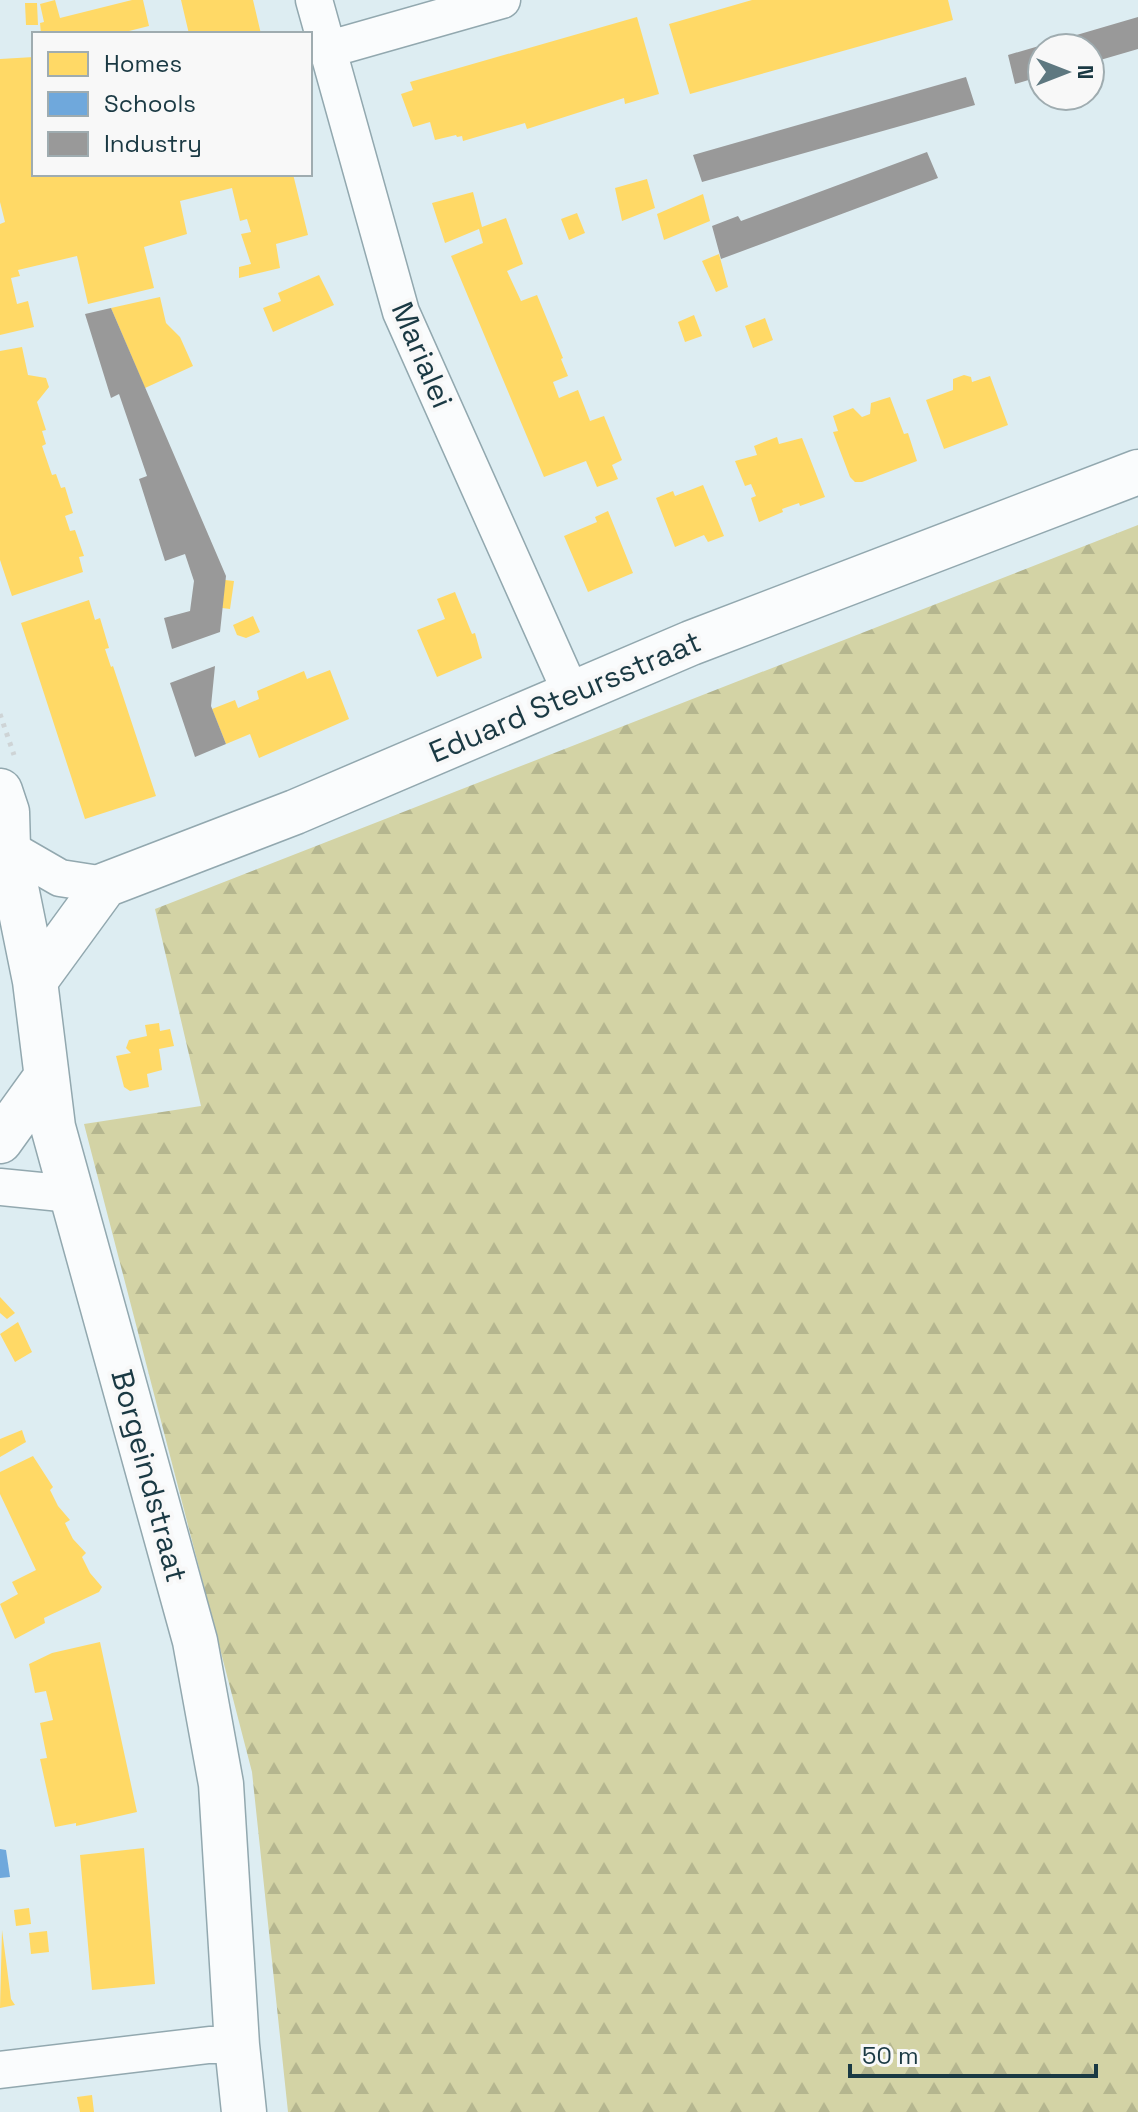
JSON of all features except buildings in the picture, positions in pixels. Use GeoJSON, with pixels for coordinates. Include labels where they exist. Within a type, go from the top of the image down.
{"type":"FeatureCollection","features":[{"type":"Feature","properties":{"kind":"street","name":"Marialei"},"geometry":{"type":"LineString","coordinates":[[314,0],[401,312],[572,695]]}},
{"type":"Feature","properties":{"kind":"street"},"geometry":{"type":"LineString","coordinates":[[326,50],[502,0]]}},
{"type":"Feature","properties":{"kind":"street","name":"Eduard Steursstraat"},"geometry":{"type":"LineString","coordinates":[[105,885],[295,812],[691,643],[1138,472]]}},
{"type":"Feature","properties":{"kind":"street","name":"Borgeindstraat"},"geometry":{"type":"LineString","coordinates":[[0,791],[7,812],[3,847],[35,981],[53,1127],[195,1641],[221,1784],[244,2112]]}},
{"type":"Feature","properties":{"kind":"street"},"geometry":{"type":"LineString","coordinates":[[3,847],[60,878],[105,885],[35,981]]}},
{"type":"Feature","properties":{"kind":"street"},"geometry":{"type":"LineString","coordinates":[[0,1141],[46,1077]]}},
{"type":"Feature","properties":{"kind":"street"},"geometry":{"type":"LineString","coordinates":[[0,1187],[71,1194]]}},
{"type":"Feature","properties":{"kind":"street"},"geometry":{"type":"LineString","coordinates":[[0,2070],[209,2045],[237,2045]]}},
{"type":"Feature","properties":{"kind":"green space"},"geometry":{"type":"Polygon","coordinates":[[[1138,525],[1138,2112],[288,2112],[252,1772],[84,1124],[201,1106],[155,909],[1138,525]]]}}]}
